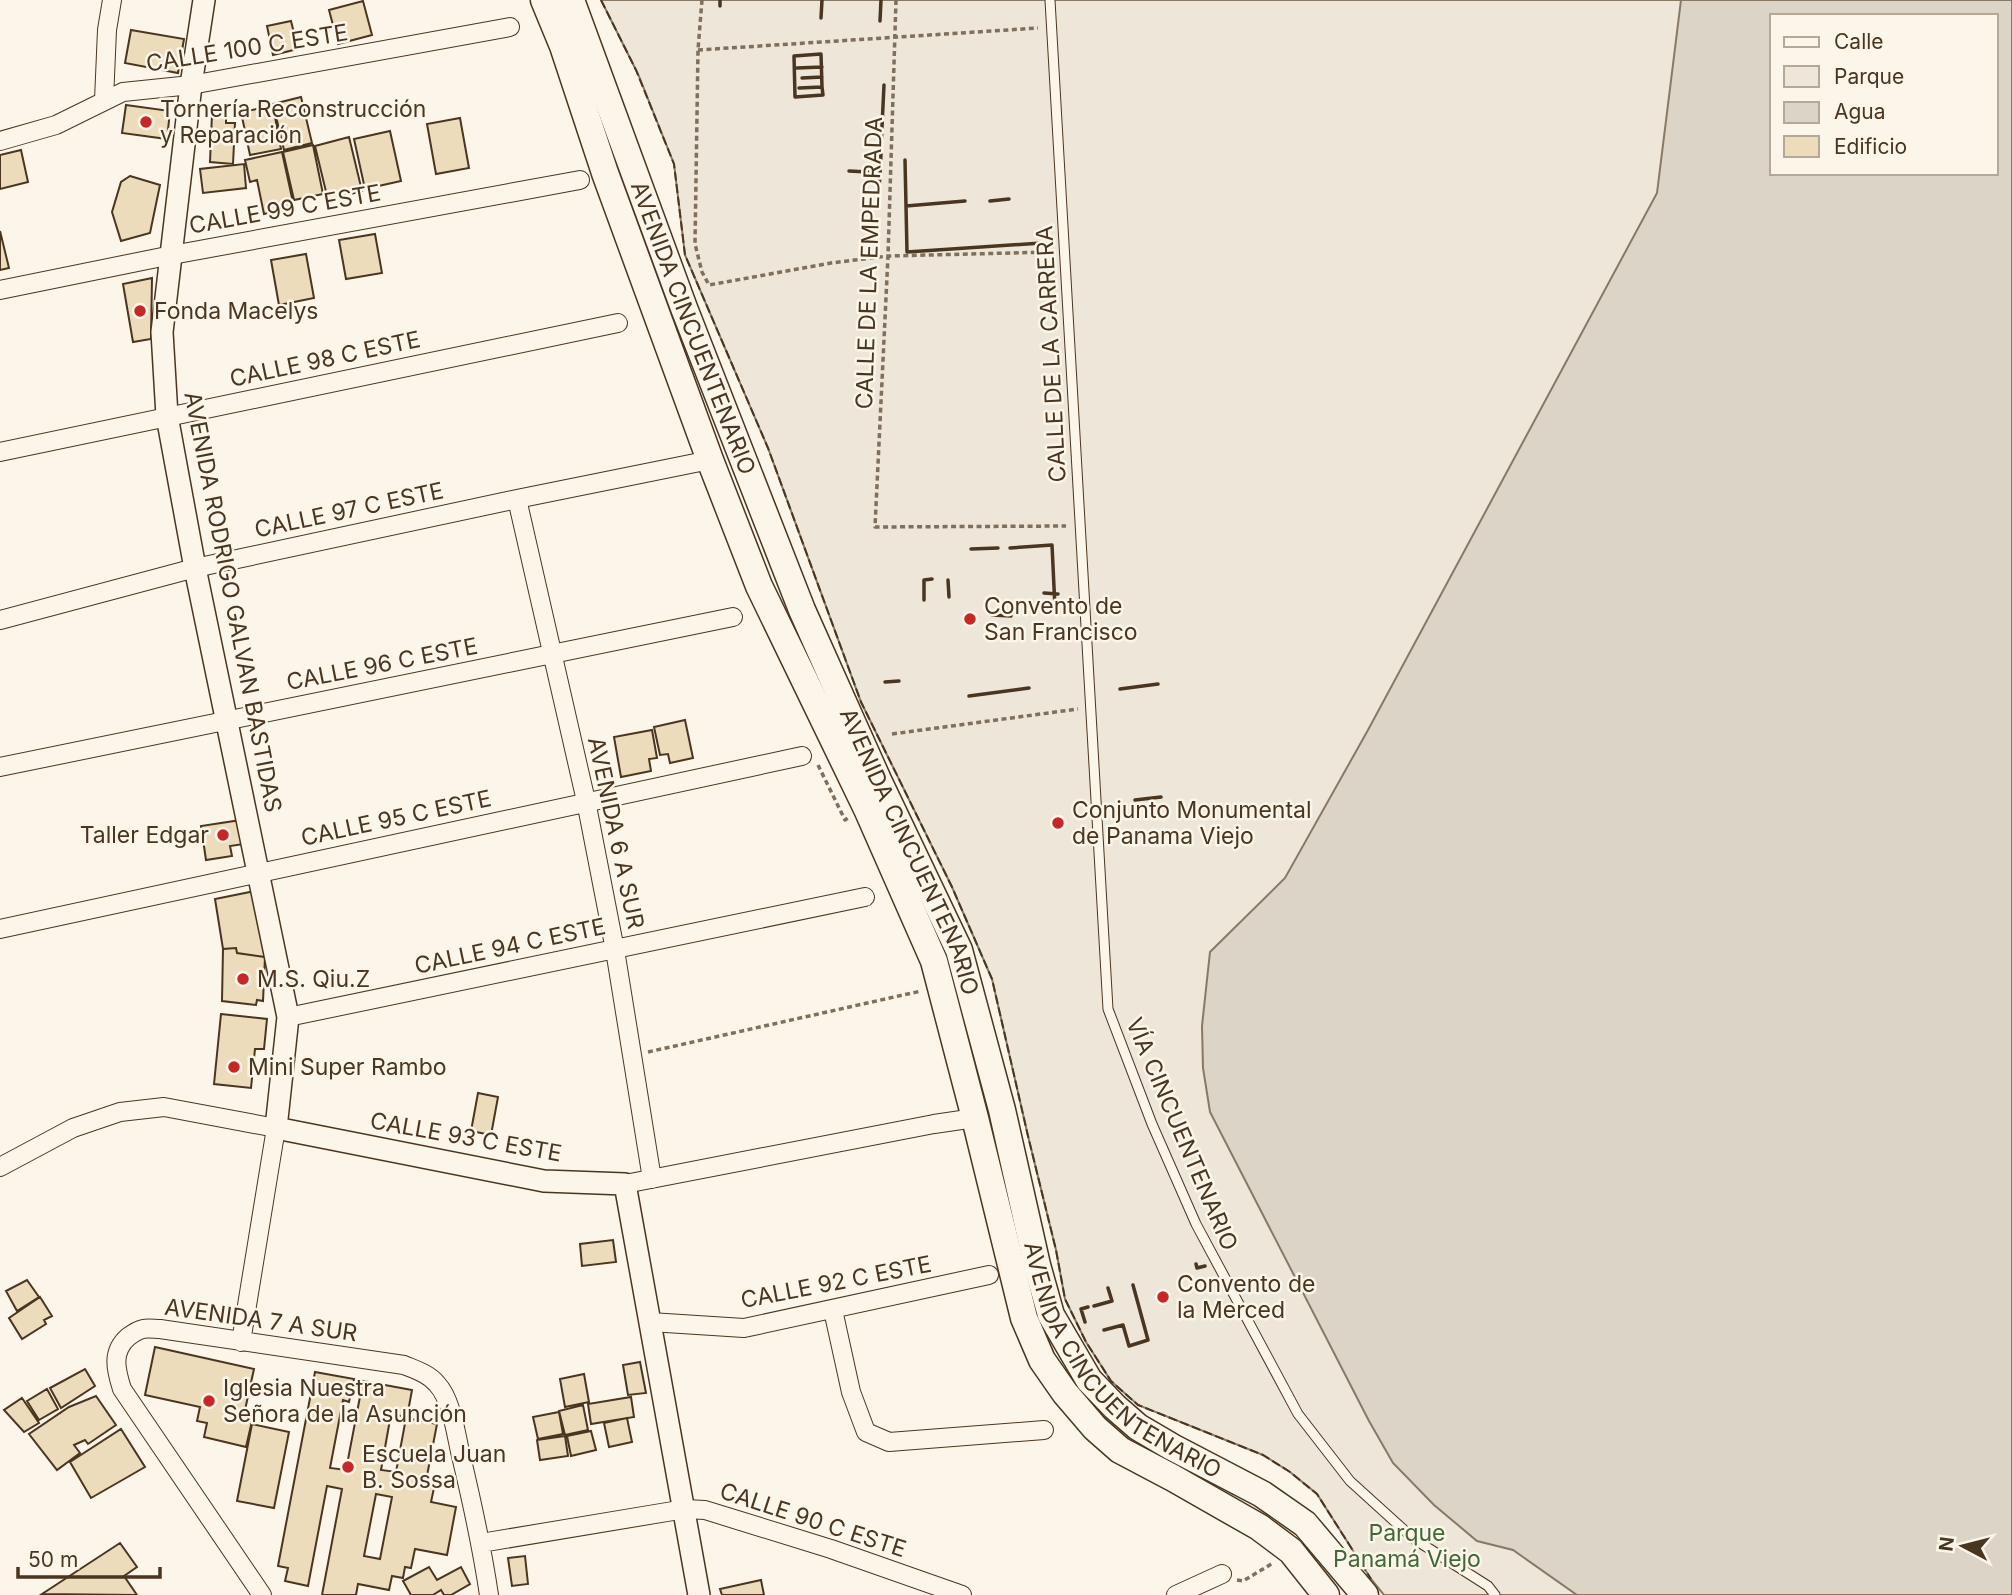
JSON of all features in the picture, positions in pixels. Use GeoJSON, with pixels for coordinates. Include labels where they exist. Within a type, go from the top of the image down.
{"type":"FeatureCollection","features":[{"type":"Feature","properties":{"kind":"main road","name":"AVENIDA CINCUENTENARIO"},"geometry":{"type":"LineString","coordinates":[[544,0],[563,46],[605,173],[710,460],[759,586],[867,809],[934,961],[1024,1318],[1042,1360],[1065,1394],[1096,1429],[1120,1450],[1259,1527],[1291,1552],[1326,1595]]}},
{"type":"Feature","properties":{"kind":"main road","name":"AVENIDA CINCUENTENARIO"},"geometry":{"type":"LineString","coordinates":[[571,0],[684,308],[802,610],[878,780],[960,950],[1051,1315],[1089,1380],[1115,1407],[1138,1427],[1262,1494],[1305,1524],[1365,1595]]}},
{"type":"Feature","properties":{"kind":"street"},"geometry":{"type":"LineString","coordinates":[[104,100],[107,30],[112,0]]}},
{"type":"Feature","properties":{"kind":"street","name":"AVENIDA RODRIGO GALVAN BASTIDAS"},"geometry":{"type":"LineString","coordinates":[[204,0],[191,85],[162,332],[167,416],[195,568],[288,1017],[276,1128]]}},
{"type":"Feature","properties":{"kind":"street","name":"CALLE 100 C ESTE"},"geometry":{"type":"LineString","coordinates":[[0,141],[56,125],[123,92],[191,85],[510,27]]}},
{"type":"Feature","properties":{"kind":"street","name":"CALLE 99 C ESTE"},"geometry":{"type":"LineString","coordinates":[[0,290],[172,255],[580,180]]}},
{"type":"Feature","properties":{"kind":"street","name":"CALLE 98 C ESTE"},"geometry":{"type":"LineString","coordinates":[[0,452],[618,323]]}},
{"type":"Feature","properties":{"kind":"street","name":"CALLE 97 C ESTE"},"geometry":{"type":"LineString","coordinates":[[0,620],[195,568],[710,460]]}},
{"type":"Feature","properties":{"kind":"street","name":"AVENIDA 6 A SUR"},"geometry":{"type":"LineString","coordinates":[[517,499],[586,802],[615,950],[652,1179]]}},
{"type":"Feature","properties":{"kind":"street","name":"CALLE 96 C ESTE"},"geometry":{"type":"LineString","coordinates":[[0,767],[733,617]]}},
{"type":"Feature","properties":{"kind":"street","name":"CALLE 95 C ESTE"},"geometry":{"type":"LineString","coordinates":[[0,929],[802,756]]}},
{"type":"Feature","properties":{"kind":"street","name":"CALLE 94 C ESTE"},"geometry":{"type":"LineString","coordinates":[[288,1017],[865,897]]}},
{"type":"Feature","properties":{"kind":"street","name":"CALLE 93 C ESTE"},"geometry":{"type":"LineString","coordinates":[[0,1167],[74,1128],[120,1112],[164,1107],[544,1181],[625,1184],[975,1118]]}},
{"type":"Feature","properties":{"kind":"street"},"geometry":{"type":"LineString","coordinates":[[241,1342],[276,1128]]}},
{"type":"Feature","properties":{"kind":"street"},"geometry":{"type":"LineString","coordinates":[[625,1184],[699,1595]]}},
{"type":"Feature","properties":{"kind":"street","name":"CALLE 92 C ESTE"},"geometry":{"type":"LineString","coordinates":[[650,1322],[744,1328],[989,1275]]}},
{"type":"Feature","properties":{"kind":"street"},"geometry":{"type":"LineString","coordinates":[[833,1310],[851,1392],[866,1433],[889,1442],[1044,1430]]}},
{"type":"Feature","properties":{"kind":"street","name":"AVENIDA 7 A SUR"},"geometry":{"type":"LineString","coordinates":[[262,1595],[122,1390],[117,1373],[118,1350],[132,1334],[142,1329],[160,1329],[404,1365],[422,1372],[437,1383],[445,1396],[454,1423],[481,1543]]}},
{"type":"Feature","properties":{"kind":"street","name":"CALLE 90 C ESTE"},"geometry":{"type":"LineString","coordinates":[[481,1543],[685,1509],[705,1510],[831,1549],[962,1595]]}},
{"type":"Feature","properties":{"kind":"street"},"geometry":{"type":"LineString","coordinates":[[481,1543],[489,1595]]}},
{"type":"Feature","properties":{"kind":"street"},"geometry":{"type":"LineString","coordinates":[[1176,1595],[1222,1574]]}},
{"type":"Feature","properties":{"kind":"lane","name":"CALLE DE LA CARRERA"},"geometry":{"type":"LineString","coordinates":[[1050,0],[1090,707]]}},
{"type":"Feature","properties":{"kind":"lane","name":"VÍA CINCUENTENARIO"},"geometry":{"type":"LineString","coordinates":[[1090,707],[1108,1009],[1152,1124],[1196,1224],[1298,1414],[1350,1481],[1415,1539],[1488,1586],[1495,1595]]}},
{"type":"Feature","properties":{"kind":"path"},"geometry":{"type":"LineString","coordinates":[[702,0],[698,50],[695,244],[702,272],[709,285],[831,263],[888,256],[1065,251]]}},
{"type":"Feature","properties":{"kind":"path","name":"CALLE DE LA EMPEDRADA"},"geometry":{"type":"LineString","coordinates":[[896,0],[888,256],[875,527],[1079,526]]}},
{"type":"Feature","properties":{"kind":"path"},"geometry":{"type":"LineString","coordinates":[[698,50],[1052,27]]}},
{"type":"Feature","properties":{"kind":"path"},"geometry":{"type":"LineString","coordinates":[[892,734],[1090,707]]}},
{"type":"Feature","properties":{"kind":"path"},"geometry":{"type":"LineString","coordinates":[[632,1056],[897,997]]}},
{"type":"Feature","properties":{"kind":"path"},"geometry":{"type":"LineString","coordinates":[[1222,1574],[1243,1581],[1291,1552]]}},
{"type":"Feature","properties":{"kind":"green space","name":"Parque Panamá Viejo"},"geometry":{"type":"Polygon","coordinates":[[[601,0],[2012,0],[2012,1595],[1384,1595],[1317,1494],[1290,1472],[1263,1455],[1138,1405],[1111,1381],[1086,1342],[1065,1299],[1056,1250],[992,979],[952,887],[861,702],[768,448],[685,255],[674,164],[638,74],[601,0]]]}},
{"type":"Feature","properties":{"kind":"water"},"geometry":{"type":"Polygon","coordinates":[[[1681,0],[2012,0],[2012,1595],[1577,1595],[1513,1550],[1477,1541],[1434,1505],[1393,1463],[1210,1112],[1203,1068],[1202,1026],[1210,952],[1285,878],[1368,730],[1657,193],[1681,0]]]}},
{"type":"Feature","properties":{"kind":"building"},"geometry":{"type":"Polygon","coordinates":[[[363,1],[372,35],[338,44],[329,10],[363,1]]]}},
{"type":"Feature","properties":{"kind":"building"},"geometry":{"type":"Polygon","coordinates":[[[291,21],[298,49],[273,55],[267,26],[291,21]]]}},
{"type":"Feature","properties":{"kind":"building"},"geometry":{"type":"Polygon","coordinates":[[[131,30],[184,39],[178,73],[125,63],[131,30]]]}},
{"type":"Feature","properties":{"kind":"building"},"geometry":{"type":"Polygon","coordinates":[[[301,97],[312,143],[284,150],[273,104],[301,97]]]}},
{"type":"Feature","properties":{"kind":"building","name":"Tornería Reconstrucción y Reparación"},"geometry":{"type":"Polygon","coordinates":[[[126,105],[170,111],[167,139],[122,133],[126,105]]]}},
{"type":"Feature","properties":{"kind":"building"},"geometry":{"type":"Polygon","coordinates":[[[273,106],[281,149],[250,155],[241,112],[273,106]]]}},
{"type":"Feature","properties":{"kind":"building"},"geometry":{"type":"Polygon","coordinates":[[[212,114],[226,115],[226,123],[235,123],[233,164],[210,162],[212,114]]]}},
{"type":"Feature","properties":{"kind":"building"},"geometry":{"type":"Polygon","coordinates":[[[460,118],[469,168],[436,174],[427,124],[460,118]]]}},
{"type":"Feature","properties":{"kind":"building"},"geometry":{"type":"Polygon","coordinates":[[[390,131],[401,181],[365,189],[354,139],[390,131]]]}},
{"type":"Feature","properties":{"kind":"building"},"geometry":{"type":"Polygon","coordinates":[[[349,137],[362,191],[328,200],[315,146],[349,137]]]}},
{"type":"Feature","properties":{"kind":"building"},"geometry":{"type":"Polygon","coordinates":[[[313,145],[323,194],[294,200],[283,152],[313,145]]]}},
{"type":"Feature","properties":{"kind":"building"},"geometry":{"type":"Polygon","coordinates":[[[21,150],[28,182],[0,189],[0,155],[21,150]]]}},
{"type":"Feature","properties":{"kind":"building"},"geometry":{"type":"Polygon","coordinates":[[[282,152],[294,207],[264,214],[257,180],[250,182],[245,160],[282,152]]]}},
{"type":"Feature","properties":{"kind":"building"},"geometry":{"type":"Polygon","coordinates":[[[244,164],[246,188],[203,193],[200,169],[244,164]]]}},
{"type":"Feature","properties":{"kind":"building"},"geometry":{"type":"Polygon","coordinates":[[[130,176],[160,185],[150,233],[121,241],[112,212],[121,182],[130,176]]]}},
{"type":"Feature","properties":{"kind":"building"},"geometry":{"type":"Polygon","coordinates":[[[0,231],[9,268],[0,270],[0,231]]]}},
{"type":"Feature","properties":{"kind":"building"},"geometry":{"type":"Polygon","coordinates":[[[375,234],[382,273],[346,279],[339,240],[375,234]]]}},
{"type":"Feature","properties":{"kind":"building"},"geometry":{"type":"Polygon","coordinates":[[[306,254],[314,298],[279,305],[271,260],[306,254]]]}},
{"type":"Feature","properties":{"kind":"building","name":"Fonda Macelys"},"geometry":{"type":"Polygon","coordinates":[[[152,278],[151,339],[133,342],[123,284],[152,278]]]}},
{"type":"Feature","properties":{"kind":"building"},"geometry":{"type":"Polygon","coordinates":[[[685,720],[693,758],[670,763],[668,754],[660,755],[654,727],[685,720]]]}},
{"type":"Feature","properties":{"kind":"building"},"geometry":{"type":"Polygon","coordinates":[[[652,730],[657,758],[649,759],[651,771],[621,777],[614,737],[652,730]]]}},
{"type":"Feature","properties":{"kind":"building","name":"Taller Edgar"},"geometry":{"type":"Polygon","coordinates":[[[241,820],[244,844],[230,846],[232,856],[206,860],[201,826],[241,820]]]}},
{"type":"Feature","properties":{"kind":"building"},"geometry":{"type":"Polygon","coordinates":[[[255,891],[265,957],[237,953],[236,948],[223,949],[215,899],[255,891]]]}},
{"type":"Feature","properties":{"kind":"building","name":"M.S. Qiu.Z"},"geometry":{"type":"Polygon","coordinates":[[[236,948],[237,953],[265,957],[263,1001],[257,1000],[256,1005],[222,1001],[223,949],[236,948]]]}},
{"type":"Feature","properties":{"kind":"building","name":"Mini Super Rambo"},"geometry":{"type":"Polygon","coordinates":[[[221,1014],[267,1019],[264,1049],[255,1049],[251,1088],[214,1084],[221,1014]]]}},
{"type":"Feature","properties":{"kind":"building"},"geometry":{"type":"Polygon","coordinates":[[[478,1093],[498,1097],[491,1135],[471,1131],[478,1093]]]}},
{"type":"Feature","properties":{"kind":"building"},"geometry":{"type":"Polygon","coordinates":[[[613,1240],[616,1262],[582,1266],[580,1244],[613,1240]]]}},
{"type":"Feature","properties":{"kind":"building"},"geometry":{"type":"Polygon","coordinates":[[[27,1280],[39,1297],[17,1311],[6,1291],[27,1280]]]}},
{"type":"Feature","properties":{"kind":"building"},"geometry":{"type":"Polygon","coordinates":[[[40,1297],[52,1316],[44,1320],[46,1324],[22,1339],[9,1318],[40,1297]]]}},
{"type":"Feature","properties":{"kind":"building","name":"Iglesia Nuestra Señora de la Asunción"},"geometry":{"type":"Polygon","coordinates":[[[155,1347],[254,1369],[243,1419],[252,1421],[246,1447],[204,1437],[207,1423],[197,1421],[200,1407],[145,1395],[155,1347]]]}},
{"type":"Feature","properties":{"kind":"building"},"geometry":{"type":"Polygon","coordinates":[[[640,1362],[646,1393],[628,1395],[623,1365],[640,1362]]]}},
{"type":"Feature","properties":{"kind":"building"},"geometry":{"type":"Polygon","coordinates":[[[85,1369],[95,1386],[61,1408],[50,1388],[85,1369]]]}},
{"type":"Feature","properties":{"kind":"building"},"geometry":{"type":"Polygon","coordinates":[[[315,1372],[354,1379],[349,1402],[343,1400],[330,1468],[346,1470],[363,1381],[412,1390],[407,1417],[391,1414],[381,1470],[396,1472],[406,1418],[437,1424],[425,1486],[434,1488],[431,1502],[456,1507],[447,1555],[415,1549],[411,1568],[405,1567],[403,1578],[392,1576],[389,1590],[358,1584],[356,1595],[322,1595],[342,1489],[327,1486],[308,1586],[285,1581],[288,1568],[278,1566],[315,1372]],[[376,1494],[364,1556],[380,1559],[392,1497],[376,1494]]]}},
{"type":"Feature","properties":{"kind":"building"},"geometry":{"type":"Polygon","coordinates":[[[584,1374],[589,1402],[565,1407],[560,1379],[584,1374]]]}},
{"type":"Feature","properties":{"kind":"building"},"geometry":{"type":"Polygon","coordinates":[[[47,1389],[58,1409],[39,1420],[27,1401],[47,1389]]]}},
{"type":"Feature","properties":{"kind":"building"},"geometry":{"type":"Polygon","coordinates":[[[96,1396],[116,1425],[88,1444],[85,1440],[74,1445],[80,1453],[57,1470],[29,1434],[69,1407],[96,1396]]]}},
{"type":"Feature","properties":{"kind":"building"},"geometry":{"type":"Polygon","coordinates":[[[631,1397],[634,1417],[591,1424],[588,1404],[631,1397]]]}},
{"type":"Feature","properties":{"kind":"building"},"geometry":{"type":"Polygon","coordinates":[[[22,1398],[39,1423],[24,1432],[4,1410],[22,1398]]]}},
{"type":"Feature","properties":{"kind":"building"},"geometry":{"type":"Polygon","coordinates":[[[583,1405],[588,1430],[565,1435],[559,1411],[583,1405]]]}},
{"type":"Feature","properties":{"kind":"building"},"geometry":{"type":"Polygon","coordinates":[[[559,1412],[563,1434],[538,1439],[533,1417],[559,1412]]]}},
{"type":"Feature","properties":{"kind":"building"},"geometry":{"type":"Polygon","coordinates":[[[627,1418],[632,1442],[609,1447],[604,1423],[627,1418]]]}},
{"type":"Feature","properties":{"kind":"building"},"geometry":{"type":"Polygon","coordinates":[[[252,1424],[289,1432],[274,1508],[237,1501],[252,1424]]]}},
{"type":"Feature","properties":{"kind":"building"},"geometry":{"type":"Polygon","coordinates":[[[121,1429],[145,1467],[91,1498],[70,1462],[121,1429]]]}},
{"type":"Feature","properties":{"kind":"building"},"geometry":{"type":"Polygon","coordinates":[[[591,1431],[596,1450],[571,1456],[567,1436],[591,1431]]]}},
{"type":"Feature","properties":{"kind":"building"},"geometry":{"type":"Polygon","coordinates":[[[565,1436],[568,1456],[540,1460],[537,1440],[565,1436]]]}},
{"type":"Feature","properties":{"kind":"building"},"geometry":{"type":"Polygon","coordinates":[[[120,1543],[137,1567],[124,1576],[137,1595],[42,1594],[120,1543]]]}},
{"type":"Feature","properties":{"kind":"building"},"geometry":{"type":"Polygon","coordinates":[[[525,1556],[528,1584],[512,1586],[508,1558],[525,1556]]]}},
{"type":"Feature","properties":{"kind":"building"},"geometry":{"type":"Polygon","coordinates":[[[429,1567],[437,1580],[461,1567],[470,1584],[451,1595],[444,1595],[441,1590],[433,1595],[411,1595],[403,1581],[429,1567]]]}},
{"type":"Feature","properties":{"kind":"building"},"geometry":{"type":"Polygon","coordinates":[[[761,1580],[764,1595],[722,1595],[720,1589],[761,1580]]]}},
{"type":"Feature","properties":{"kind":"fence"},"geometry":{"type":"LineString","coordinates":[[601,0],[636,70],[674,164],[685,255],[768,448],[861,702],[952,887],[992,979],[1056,1250],[1065,1299],[1086,1342],[1111,1381],[1138,1405],[1263,1455],[1290,1472],[1317,1494],[1371,1579]]}},
{"type":"Feature","properties":{"kind":"wall"},"geometry":{"type":"LineString","coordinates":[[720,0],[720,6]]}},
{"type":"Feature","properties":{"kind":"wall"},"geometry":{"type":"LineString","coordinates":[[821,18],[822,0]]}},
{"type":"Feature","properties":{"kind":"wall"},"geometry":{"type":"LineString","coordinates":[[880,21],[881,0]]}},
{"type":"Feature","properties":{"kind":"wall"},"geometry":{"type":"LineString","coordinates":[[799,88],[822,87],[821,54],[794,56],[795,97],[823,95],[822,87]]}},
{"type":"Feature","properties":{"kind":"wall"},"geometry":{"type":"LineString","coordinates":[[797,68],[822,67]]}},
{"type":"Feature","properties":{"kind":"wall"},"geometry":{"type":"LineString","coordinates":[[802,78],[822,77]]}},
{"type":"Feature","properties":{"kind":"wall"},"geometry":{"type":"LineString","coordinates":[[881,147],[884,85]]}},
{"type":"Feature","properties":{"kind":"wall"},"geometry":{"type":"LineString","coordinates":[[879,190],[881,154]]}},
{"type":"Feature","properties":{"kind":"wall"},"geometry":{"type":"LineString","coordinates":[[905,160],[906,206]]}},
{"type":"Feature","properties":{"kind":"wall"},"geometry":{"type":"LineString","coordinates":[[849,171],[868,172]]}},
{"type":"Feature","properties":{"kind":"wall"},"geometry":{"type":"LineString","coordinates":[[990,201],[1009,199]]}},
{"type":"Feature","properties":{"kind":"wall"},"geometry":{"type":"LineString","coordinates":[[965,201],[906,206],[907,252],[1042,243]]}},
{"type":"Feature","properties":{"kind":"wall"},"geometry":{"type":"LineString","coordinates":[[1010,548],[1052,545],[1055,608]]}},
{"type":"Feature","properties":{"kind":"wall"},"geometry":{"type":"LineString","coordinates":[[971,549],[998,548]]}},
{"type":"Feature","properties":{"kind":"wall"},"geometry":{"type":"LineString","coordinates":[[924,600],[924,580],[932,579]]}},
{"type":"Feature","properties":{"kind":"wall"},"geometry":{"type":"LineString","coordinates":[[948,580],[949,597]]}},
{"type":"Feature","properties":{"kind":"wall"},"geometry":{"type":"LineString","coordinates":[[1044,593],[1058,594]]}},
{"type":"Feature","properties":{"kind":"wall"},"geometry":{"type":"LineString","coordinates":[[992,615],[1011,616]]}},
{"type":"Feature","properties":{"kind":"wall"},"geometry":{"type":"LineString","coordinates":[[885,682],[899,681]]}},
{"type":"Feature","properties":{"kind":"wall"},"geometry":{"type":"LineString","coordinates":[[1120,689],[1158,684]]}},
{"type":"Feature","properties":{"kind":"wall"},"geometry":{"type":"LineString","coordinates":[[969,696],[1029,688]]}},
{"type":"Feature","properties":{"kind":"wall"},"geometry":{"type":"LineString","coordinates":[[1135,800],[1161,797]]}},
{"type":"Feature","properties":{"kind":"wall"},"geometry":{"type":"LineString","coordinates":[[1196,1264],[1197,1268],[1205,1266]]}},
{"type":"Feature","properties":{"kind":"wall"},"geometry":{"type":"LineString","coordinates":[[1104,1330],[1123,1325],[1129,1346],[1148,1340],[1133,1285]]}},
{"type":"Feature","properties":{"kind":"wall"},"geometry":{"type":"LineString","coordinates":[[1094,1306],[1112,1301],[1108,1288]]}},
{"type":"Feature","properties":{"kind":"wall"},"geometry":{"type":"LineString","coordinates":[[1085,1322],[1081,1309],[1088,1307]]}},
{"type":"Feature","properties":{"kind":"place","name":"Tornería Reconstrucción y Reparación"},"geometry":{"type":"Point","coordinates":[146,122]}},
{"type":"Feature","properties":{"kind":"place","name":"Fonda Macelys"},"geometry":{"type":"Point","coordinates":[140,311]}},
{"type":"Feature","properties":{"kind":"place","name":"Convento de San Francisco"},"geometry":{"type":"Point","coordinates":[970,619]}},
{"type":"Feature","properties":{"kind":"place","name":"Conjunto Monumental de Panama Viejo"},"geometry":{"type":"Point","coordinates":[1058,823]}},
{"type":"Feature","properties":{"kind":"place","name":"Taller Edgar"},"geometry":{"type":"Point","coordinates":[223,835]}},
{"type":"Feature","properties":{"kind":"place","name":"M.S. Qiu.Z"},"geometry":{"type":"Point","coordinates":[243,979]}},
{"type":"Feature","properties":{"kind":"place","name":"Mini Super Rambo"},"geometry":{"type":"Point","coordinates":[234,1067]}},
{"type":"Feature","properties":{"kind":"place","name":"Convento de la Merced"},"geometry":{"type":"Point","coordinates":[1163,1297]}},
{"type":"Feature","properties":{"kind":"place","name":"Iglesia Nuestra Señora de la Asunción"},"geometry":{"type":"Point","coordinates":[209,1401]}},
{"type":"Feature","properties":{"kind":"place","name":"Escuela Juan B. Sossa"},"geometry":{"type":"Point","coordinates":[348,1467]}}]}
